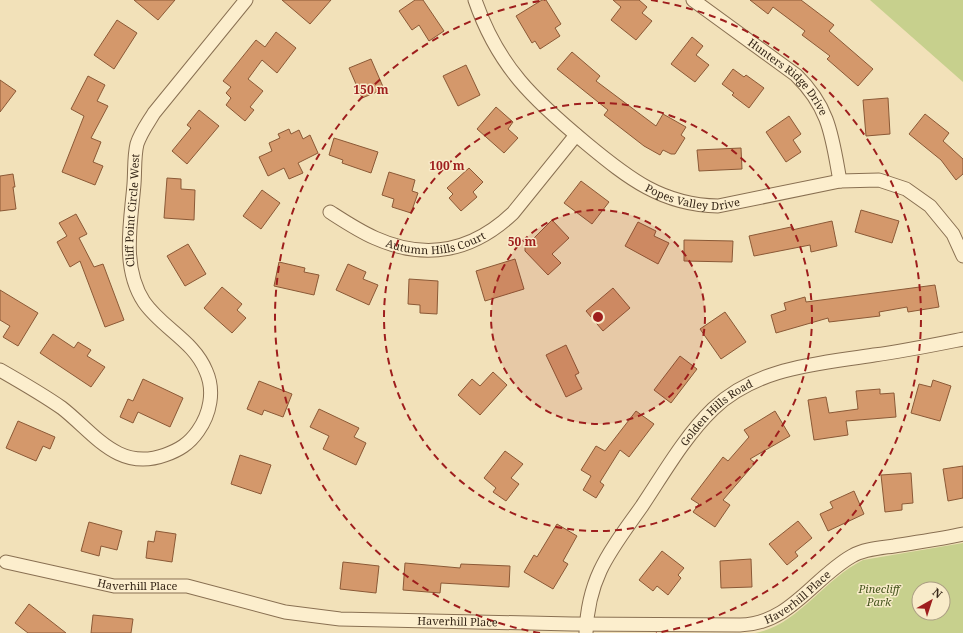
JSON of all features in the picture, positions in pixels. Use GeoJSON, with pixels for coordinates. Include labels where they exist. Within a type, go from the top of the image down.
{"type":"FeatureCollection","features":[{"type":"Feature","properties":{"kind":"street","name":"Cliff Point Circle West"},"geometry":{"type":"LineString","coordinates":[[0,370],[62,408],[110,450],[124,457],[142,460],[158,458],[189,444],[198,431],[206,417],[210,403],[210,387],[207,372],[199,357],[156,317],[144,301],[132,271],[130,236],[137,146],[143,129],[154,113],[246,0]]}},
{"type":"Feature","properties":{"kind":"street","name":"Popes Valley Drive"},"geometry":{"type":"LineString","coordinates":[[475,0],[490,37],[511,72],[544,108],[638,184],[672,199],[702,206],[736,203],[840,181],[879,180],[906,189],[925,202],[941,218],[953,234],[963,256]]}},
{"type":"Feature","properties":{"kind":"street","name":"Hunters Ridge Drive"},"geometry":{"type":"LineString","coordinates":[[693,0],[796,75],[816,97],[828,123],[840,181]]}},
{"type":"Feature","properties":{"kind":"street","name":"Autumn Hills Court"},"geometry":{"type":"LineString","coordinates":[[330,212],[374,238],[408,249],[442,250],[458,247],[486,234],[505,220],[576,135]]}},
{"type":"Feature","properties":{"kind":"street","name":"Golden Hills Road"},"geometry":{"type":"LineString","coordinates":[[586,629],[592,586],[608,554],[693,432],[706,416],[728,397],[764,377],[785,370],[963,340]]}},
{"type":"Feature","properties":{"kind":"street","name":"Haverhill Place"},"geometry":{"type":"LineString","coordinates":[[6,562],[114,586],[187,586],[284,612],[319,617],[380,621],[586,629],[754,625],[773,618],[784,611],[841,564],[862,551],[963,534]]}},
{"type":"Feature","properties":{"kind":"green space"},"geometry":{"type":"Polygon","coordinates":[[[870,0],[963,0],[963,82],[870,0]]]}},
{"type":"Feature","properties":{"kind":"green space","name":"Pinecliff Park"},"geometry":{"type":"Polygon","coordinates":[[[963,543],[963,633],[755,633],[770,629],[784,621],[797,612],[849,568],[863,560],[963,543]]]}},
{"type":"Feature","properties":{"kind":"building"},"geometry":{"type":"Polygon","coordinates":[[[134,0],[175,0],[158,20],[134,0]]]}},
{"type":"Feature","properties":{"kind":"building"},"geometry":{"type":"Polygon","coordinates":[[[282,0],[331,0],[310,24],[282,0]]]}},
{"type":"Feature","properties":{"kind":"building"},"geometry":{"type":"Polygon","coordinates":[[[415,0],[423,0],[444,31],[429,41],[419,25],[412,30],[399,11],[415,0]]]}},
{"type":"Feature","properties":{"kind":"building"},"geometry":{"type":"Polygon","coordinates":[[[542,0],[546,0],[561,24],[555,28],[560,36],[540,49],[535,41],[532,43],[516,16],[542,0]]]}},
{"type":"Feature","properties":{"kind":"building"},"geometry":{"type":"Polygon","coordinates":[[[613,0],[639,0],[647,7],[642,13],[652,21],[636,40],[611,20],[621,7],[613,0]]]}},
{"type":"Feature","properties":{"kind":"building"},"geometry":{"type":"Polygon","coordinates":[[[750,0],[801,0],[834,25],[829,31],[873,69],[858,86],[827,59],[830,56],[802,35],[805,31],[773,7],[768,14],[750,0]]]}},
{"type":"Feature","properties":{"kind":"building"},"geometry":{"type":"Polygon","coordinates":[[[117,20],[137,33],[114,69],[94,55],[117,20]]]}},
{"type":"Feature","properties":{"kind":"building"},"geometry":{"type":"Polygon","coordinates":[[[276,32],[296,48],[277,73],[262,60],[248,79],[263,91],[250,107],[254,110],[245,121],[226,105],[231,98],[226,93],[231,87],[223,81],[256,40],[265,47],[276,32]]]}},
{"type":"Feature","properties":{"kind":"building"},"geometry":{"type":"Polygon","coordinates":[[[692,37],[703,46],[696,55],[709,65],[695,82],[671,64],[692,37]]]}},
{"type":"Feature","properties":{"kind":"building"},"geometry":{"type":"Polygon","coordinates":[[[572,52],[600,76],[596,81],[656,126],[663,114],[686,127],[681,135],[685,138],[675,154],[671,154],[663,150],[660,155],[644,146],[604,115],[608,110],[557,69],[572,52]]]}},
{"type":"Feature","properties":{"kind":"building"},"geometry":{"type":"Polygon","coordinates":[[[371,59],[384,89],[362,98],[349,68],[371,59]]]}},
{"type":"Feature","properties":{"kind":"building"},"geometry":{"type":"Polygon","coordinates":[[[466,65],[480,95],[458,106],[443,76],[466,65]]]}},
{"type":"Feature","properties":{"kind":"building"},"geometry":{"type":"Polygon","coordinates":[[[733,69],[744,77],[746,75],[764,88],[749,108],[732,95],[734,93],[722,84],[733,69]]]}},
{"type":"Feature","properties":{"kind":"building"},"geometry":{"type":"Polygon","coordinates":[[[88,76],[105,85],[97,101],[108,106],[91,138],[101,142],[93,162],[103,166],[95,185],[62,172],[84,116],[71,109],[88,76]]]}},
{"type":"Feature","properties":{"kind":"building"},"geometry":{"type":"Polygon","coordinates":[[[0,80],[16,91],[0,112],[0,80]]]}},
{"type":"Feature","properties":{"kind":"building"},"geometry":{"type":"Polygon","coordinates":[[[888,98],[890,134],[866,136],[863,100],[888,98]]]}},
{"type":"Feature","properties":{"kind":"building"},"geometry":{"type":"Polygon","coordinates":[[[496,107],[513,122],[508,129],[518,138],[504,153],[477,129],[496,107]]]}},
{"type":"Feature","properties":{"kind":"building"},"geometry":{"type":"Polygon","coordinates":[[[199,110],[219,126],[187,164],[172,151],[191,128],[187,125],[199,110]]]}},
{"type":"Feature","properties":{"kind":"building"},"geometry":{"type":"Polygon","coordinates":[[[925,114],[949,133],[943,141],[963,159],[963,174],[956,180],[941,160],[909,134],[925,114]]]}},
{"type":"Feature","properties":{"kind":"building"},"geometry":{"type":"Polygon","coordinates":[[[789,116],[801,134],[793,140],[801,152],[786,162],[766,132],[789,116]]]}},
{"type":"Feature","properties":{"kind":"building"},"geometry":{"type":"Polygon","coordinates":[[[289,129],[291,134],[299,130],[303,139],[310,135],[318,153],[298,163],[303,173],[289,179],[284,168],[268,176],[259,157],[272,151],[269,143],[280,138],[278,134],[289,129]]]}},
{"type":"Feature","properties":{"kind":"building"},"geometry":{"type":"Polygon","coordinates":[[[334,138],[378,152],[371,173],[342,163],[343,160],[329,155],[334,138]]]}},
{"type":"Feature","properties":{"kind":"building"},"geometry":{"type":"Polygon","coordinates":[[[741,148],[742,169],[699,171],[697,150],[741,148]]]}},
{"type":"Feature","properties":{"kind":"building"},"geometry":{"type":"Polygon","coordinates":[[[469,168],[483,182],[473,192],[477,197],[461,211],[449,198],[453,194],[447,188],[469,168]]]}},
{"type":"Feature","properties":{"kind":"building"},"geometry":{"type":"Polygon","coordinates":[[[389,172],[415,180],[412,191],[418,193],[411,213],[392,207],[394,199],[382,195],[389,172]]]}},
{"type":"Feature","properties":{"kind":"building"},"geometry":{"type":"Polygon","coordinates":[[[13,174],[16,209],[0,211],[0,176],[13,174]]]}},
{"type":"Feature","properties":{"kind":"building"},"geometry":{"type":"Polygon","coordinates":[[[167,178],[181,179],[181,189],[195,190],[194,220],[164,218],[167,178]]]}},
{"type":"Feature","properties":{"kind":"building"},"geometry":{"type":"Polygon","coordinates":[[[581,181],[609,202],[592,224],[564,203],[581,181]]]}},
{"type":"Feature","properties":{"kind":"building"},"geometry":{"type":"Polygon","coordinates":[[[262,190],[280,203],[261,229],[243,216],[262,190]]]}},
{"type":"Feature","properties":{"kind":"building"},"geometry":{"type":"Polygon","coordinates":[[[861,210],[899,221],[892,243],[855,232],[861,210]]]}},
{"type":"Feature","properties":{"kind":"building"},"geometry":{"type":"Polygon","coordinates":[[[76,214],[87,234],[79,238],[94,267],[103,264],[124,320],[105,327],[80,261],[70,267],[57,242],[67,236],[59,223],[76,214]]]}},
{"type":"Feature","properties":{"kind":"building"},"geometry":{"type":"Polygon","coordinates":[[[552,220],[569,238],[552,254],[561,263],[548,275],[525,251],[525,247],[552,220]]]}},
{"type":"Feature","properties":{"kind":"building"},"geometry":{"type":"Polygon","coordinates":[[[832,221],[837,246],[811,252],[810,245],[754,256],[749,236],[791,227],[792,230],[832,221]]]}},
{"type":"Feature","properties":{"kind":"building"},"geometry":{"type":"Polygon","coordinates":[[[638,222],[656,231],[654,236],[669,243],[658,264],[625,246],[638,222]]]}},
{"type":"Feature","properties":{"kind":"building"},"geometry":{"type":"Polygon","coordinates":[[[684,240],[733,241],[732,262],[684,261],[684,240]]]}},
{"type":"Feature","properties":{"kind":"building"},"geometry":{"type":"Polygon","coordinates":[[[188,244],[206,274],[185,286],[167,256],[188,244]]]}},
{"type":"Feature","properties":{"kind":"building"},"geometry":{"type":"Polygon","coordinates":[[[515,259],[524,289],[485,301],[476,271],[515,259]]]}},
{"type":"Feature","properties":{"kind":"building"},"geometry":{"type":"Polygon","coordinates":[[[279,262],[305,268],[304,272],[319,275],[314,295],[274,286],[279,262]]]}},
{"type":"Feature","properties":{"kind":"building"},"geometry":{"type":"Polygon","coordinates":[[[348,264],[366,272],[363,279],[378,285],[369,305],[336,290],[348,264]]]}},
{"type":"Feature","properties":{"kind":"building"},"geometry":{"type":"Polygon","coordinates":[[[409,279],[438,281],[437,314],[420,313],[420,305],[408,304],[409,279]]]}},
{"type":"Feature","properties":{"kind":"building"},"geometry":{"type":"Polygon","coordinates":[[[935,285],[939,307],[908,312],[907,307],[879,312],[880,316],[829,322],[828,318],[776,333],[771,315],[786,310],[784,303],[805,297],[806,302],[935,285]]]}},
{"type":"Feature","properties":{"kind":"building"},"geometry":{"type":"Polygon","coordinates":[[[222,287],[242,304],[237,310],[246,318],[232,333],[204,308],[222,287]]]}},
{"type":"Feature","properties":{"kind":"building"},"geometry":{"type":"Polygon","coordinates":[[[613,288],[630,308],[603,331],[586,311],[613,288]]]}},
{"type":"Feature","properties":{"kind":"building"},"geometry":{"type":"Polygon","coordinates":[[[0,290],[38,313],[18,346],[3,337],[10,326],[0,320],[0,290]]]}},
{"type":"Feature","properties":{"kind":"building"},"geometry":{"type":"Polygon","coordinates":[[[725,312],[746,342],[721,359],[700,329],[725,312]]]}},
{"type":"Feature","properties":{"kind":"building"},"geometry":{"type":"Polygon","coordinates":[[[53,334],[74,348],[78,342],[91,350],[87,356],[105,367],[91,387],[40,353],[53,334]]]}},
{"type":"Feature","properties":{"kind":"building"},"geometry":{"type":"Polygon","coordinates":[[[566,345],[579,373],[575,375],[582,389],[566,397],[546,355],[566,345]]]}},
{"type":"Feature","properties":{"kind":"building"},"geometry":{"type":"Polygon","coordinates":[[[680,356],[697,369],[671,403],[654,390],[680,356]]]}},
{"type":"Feature","properties":{"kind":"building"},"geometry":{"type":"Polygon","coordinates":[[[493,372],[507,385],[480,415],[458,395],[472,379],[480,386],[493,372]]]}},
{"type":"Feature","properties":{"kind":"building"},"geometry":{"type":"Polygon","coordinates":[[[143,379],[183,398],[170,427],[138,412],[133,423],[120,417],[128,399],[133,401],[143,379]]]}},
{"type":"Feature","properties":{"kind":"building"},"geometry":{"type":"Polygon","coordinates":[[[933,380],[951,386],[940,421],[911,413],[919,384],[931,387],[933,380]]]}},
{"type":"Feature","properties":{"kind":"building"},"geometry":{"type":"Polygon","coordinates":[[[259,381],[292,394],[283,417],[264,410],[262,415],[247,409],[259,381]]]}},
{"type":"Feature","properties":{"kind":"building"},"geometry":{"type":"Polygon","coordinates":[[[880,389],[880,394],[894,393],[896,417],[846,421],[848,435],[814,440],[808,400],[826,397],[829,413],[858,409],[856,391],[880,389]]]}},
{"type":"Feature","properties":{"kind":"building"},"geometry":{"type":"Polygon","coordinates":[[[319,409],[359,428],[354,437],[366,443],[356,465],[323,449],[329,436],[310,427],[319,409]]]}},
{"type":"Feature","properties":{"kind":"building"},"geometry":{"type":"Polygon","coordinates":[[[636,411],[654,424],[629,457],[620,450],[600,482],[604,485],[596,498],[583,490],[591,476],[581,470],[596,446],[605,451],[636,411]]]}},
{"type":"Feature","properties":{"kind":"building"},"geometry":{"type":"Polygon","coordinates":[[[775,411],[790,436],[750,459],[755,463],[723,500],[730,505],[715,527],[693,512],[699,504],[691,499],[723,457],[728,461],[749,437],[744,430],[775,411]]]}},
{"type":"Feature","properties":{"kind":"building"},"geometry":{"type":"Polygon","coordinates":[[[18,421],[55,437],[50,449],[43,446],[36,461],[6,448],[18,421]]]}},
{"type":"Feature","properties":{"kind":"building"},"geometry":{"type":"Polygon","coordinates":[[[505,451],[523,464],[511,478],[519,484],[506,501],[493,492],[496,488],[484,478],[505,451]]]}},
{"type":"Feature","properties":{"kind":"building"},"geometry":{"type":"Polygon","coordinates":[[[240,455],[271,465],[261,494],[231,484],[240,455]]]}},
{"type":"Feature","properties":{"kind":"building"},"geometry":{"type":"Polygon","coordinates":[[[963,466],[963,498],[948,501],[943,469],[963,466]]]}},
{"type":"Feature","properties":{"kind":"building"},"geometry":{"type":"Polygon","coordinates":[[[911,473],[913,503],[902,504],[902,510],[885,512],[881,475],[911,473]]]}},
{"type":"Feature","properties":{"kind":"building"},"geometry":{"type":"Polygon","coordinates":[[[854,491],[864,514],[828,531],[820,514],[833,508],[830,502],[854,491]]]}},
{"type":"Feature","properties":{"kind":"building"},"geometry":{"type":"Polygon","coordinates":[[[798,521],[812,538],[795,552],[798,556],[787,565],[769,544],[798,521]]]}},
{"type":"Feature","properties":{"kind":"building"},"geometry":{"type":"Polygon","coordinates":[[[89,522],[122,531],[117,550],[101,546],[99,556],[81,551],[89,522]]]}},
{"type":"Feature","properties":{"kind":"building"},"geometry":{"type":"Polygon","coordinates":[[[557,524],[577,536],[563,561],[568,564],[553,589],[524,572],[534,555],[537,557],[557,524]]]}},
{"type":"Feature","properties":{"kind":"building"},"geometry":{"type":"Polygon","coordinates":[[[156,531],[176,534],[172,562],[146,558],[148,541],[154,542],[156,531]]]}},
{"type":"Feature","properties":{"kind":"building"},"geometry":{"type":"Polygon","coordinates":[[[662,551],[684,568],[678,575],[681,578],[668,595],[657,586],[653,591],[639,580],[662,551]]]}},
{"type":"Feature","properties":{"kind":"building"},"geometry":{"type":"Polygon","coordinates":[[[751,559],[752,587],[721,588],[720,561],[751,559]]]}},
{"type":"Feature","properties":{"kind":"building"},"geometry":{"type":"Polygon","coordinates":[[[343,562],[379,566],[376,593],[340,589],[343,562]]]}},
{"type":"Feature","properties":{"kind":"building"},"geometry":{"type":"Polygon","coordinates":[[[405,563],[460,568],[461,564],[510,566],[509,587],[441,583],[440,593],[403,590],[405,563]]]}},
{"type":"Feature","properties":{"kind":"building"},"geometry":{"type":"Polygon","coordinates":[[[29,604],[66,633],[28,633],[15,623],[29,604]]]}},
{"type":"Feature","properties":{"kind":"building"},"geometry":{"type":"Polygon","coordinates":[[[93,615],[133,619],[131,633],[91,633],[93,615]]]}}]}
